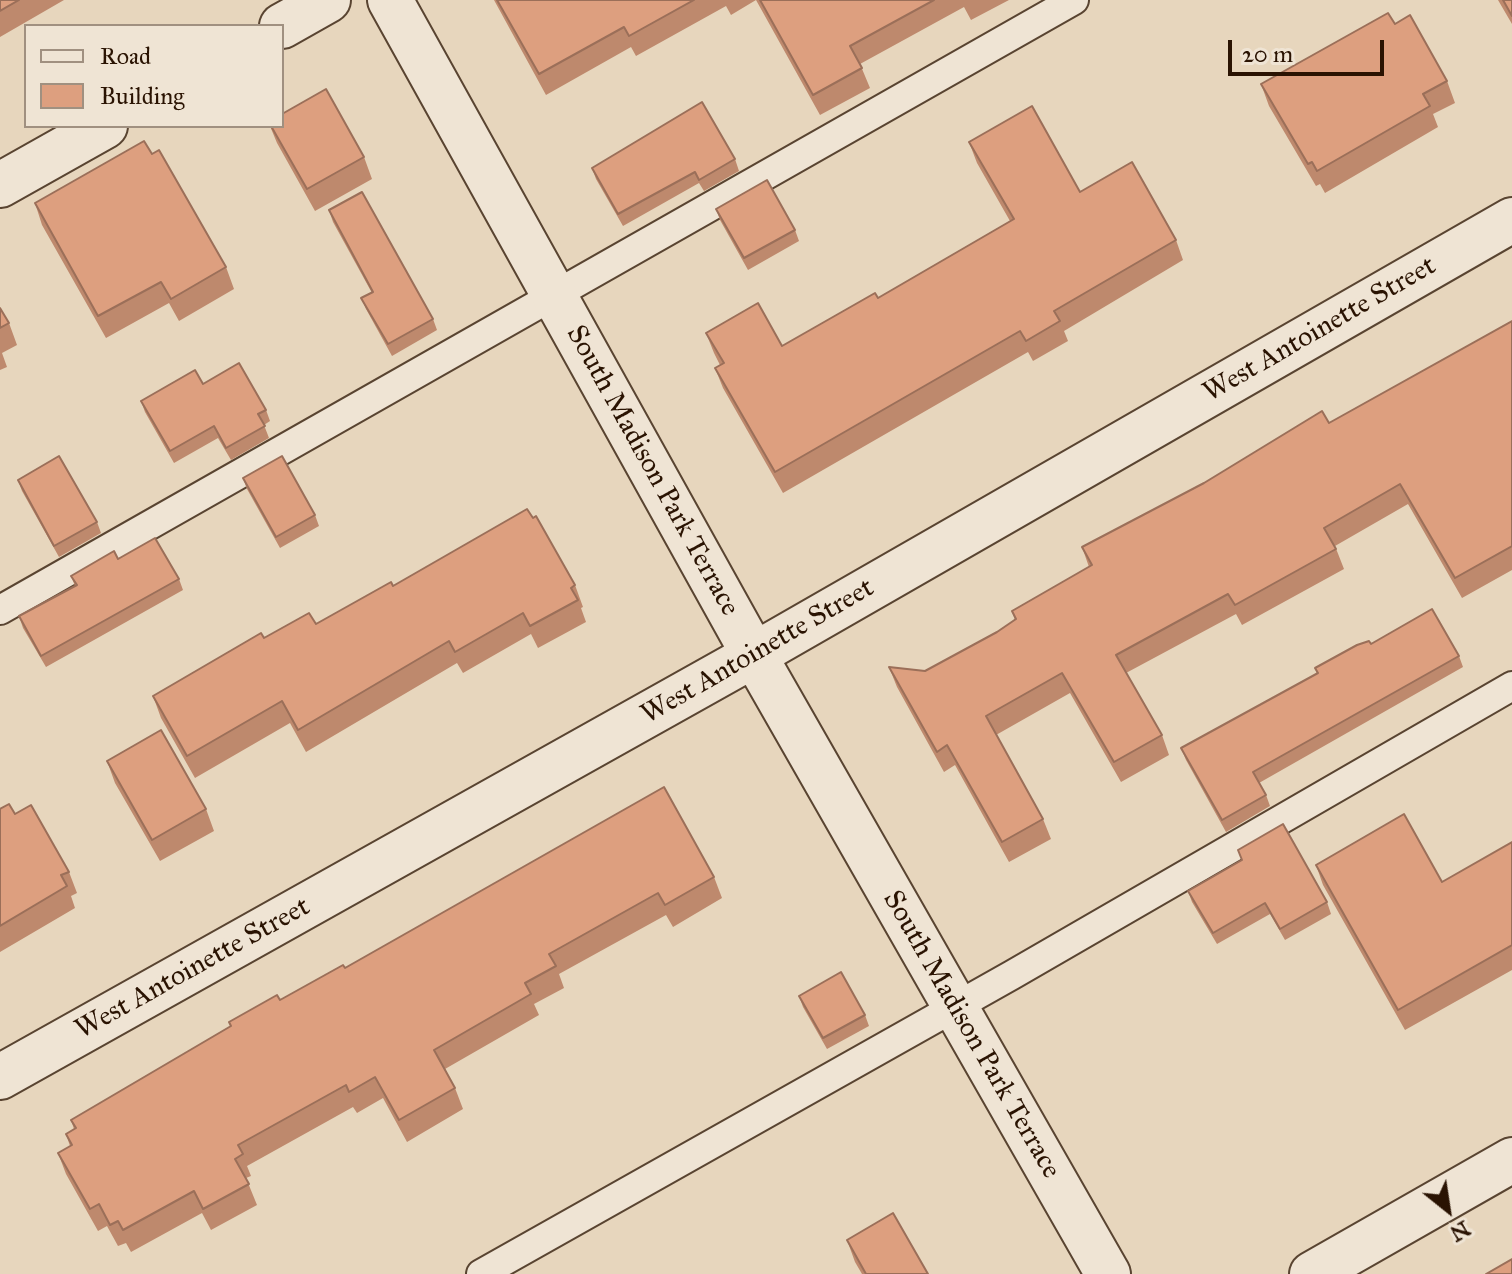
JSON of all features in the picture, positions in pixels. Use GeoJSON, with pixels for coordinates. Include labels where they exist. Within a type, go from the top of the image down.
{"type":"FeatureCollection","features":[{"type":"Feature","properties":{"kind":"street"},"geometry":{"type":"LineString","coordinates":[[284,25],[328,0]]}},
{"type":"Feature","properties":{"kind":"street","name":"South Madison Park Terrace"},"geometry":{"type":"LineString","coordinates":[[390,0],[754,655],[1108,1274]]}},
{"type":"Feature","properties":{"kind":"street"},"geometry":{"type":"LineString","coordinates":[[0,185],[101,128]]}},
{"type":"Feature","properties":{"kind":"street","name":"West Antoinette Street"},"geometry":{"type":"LineString","coordinates":[[0,1077],[754,655],[1512,220]]}},
{"type":"Feature","properties":{"kind":"street"},"geometry":{"type":"LineString","coordinates":[[1312,1274],[1512,1160]]}},
{"type":"Feature","properties":{"kind":"lane"},"geometry":{"type":"LineString","coordinates":[[0,610],[553,293],[610,265],[1074,0]]}},
{"type":"Feature","properties":{"kind":"lane"},"geometry":{"type":"LineString","coordinates":[[481,1274],[1512,686]]}},
{"type":"Feature","properties":{"kind":"building"},"geometry":{"type":"Polygon","coordinates":[[[0,0],[19,0],[0,11],[0,0]]]}},
{"type":"Feature","properties":{"kind":"building"},"geometry":{"type":"Polygon","coordinates":[[[497,0],[694,0],[629,36],[624,27],[539,74],[497,0]]]}},
{"type":"Feature","properties":{"kind":"building"},"geometry":{"type":"Polygon","coordinates":[[[760,0],[934,0],[850,46],[862,68],[813,95],[760,0]]]}},
{"type":"Feature","properties":{"kind":"building"},"geometry":{"type":"Polygon","coordinates":[[[1503,0],[1512,0],[1512,16],[1503,0]]]}},
{"type":"Feature","properties":{"kind":"building"},"geometry":{"type":"Polygon","coordinates":[[[1388,13],[1395,24],[1410,15],[1447,81],[1423,94],[1430,106],[1317,171],[1312,162],[1308,164],[1261,84],[1388,13]]]}},
{"type":"Feature","properties":{"kind":"building"},"geometry":{"type":"Polygon","coordinates":[[[326,89],[364,157],[307,189],[272,128],[284,128],[284,113],[326,89]]]}},
{"type":"Feature","properties":{"kind":"building"},"geometry":{"type":"Polygon","coordinates":[[[702,102],[735,159],[699,180],[695,172],[618,214],[592,168],[702,102]]]}},
{"type":"Feature","properties":{"kind":"building"},"geometry":{"type":"Polygon","coordinates":[[[1032,106],[1080,192],[1132,162],[1176,240],[1054,311],[1060,321],[1026,341],[1020,331],[775,472],[715,368],[724,363],[706,333],[758,303],[782,346],[875,293],[878,298],[1014,219],[969,142],[1032,106]]]}},
{"type":"Feature","properties":{"kind":"building"},"geometry":{"type":"Polygon","coordinates":[[[144,141],[152,154],[159,150],[226,267],[171,299],[161,282],[98,316],[35,203],[144,141]]]}},
{"type":"Feature","properties":{"kind":"building"},"geometry":{"type":"Polygon","coordinates":[[[767,180],[795,230],[744,258],[716,209],[767,180]]]}},
{"type":"Feature","properties":{"kind":"building"},"geometry":{"type":"Polygon","coordinates":[[[362,192],[433,319],[388,344],[361,298],[373,292],[329,210],[362,192]]]}},
{"type":"Feature","properties":{"kind":"building"},"geometry":{"type":"Polygon","coordinates":[[[0,308],[9,323],[0,328],[0,308]]]}},
{"type":"Feature","properties":{"kind":"building"},"geometry":{"type":"Polygon","coordinates":[[[1512,321],[1512,546],[1455,578],[1400,484],[1324,528],[1336,549],[1235,605],[1228,594],[1116,655],[1162,735],[1114,762],[1062,673],[986,716],[1043,819],[1002,842],[947,745],[937,752],[889,667],[925,671],[997,632],[1016,619],[1012,611],[1092,565],[1082,547],[1204,483],[1322,411],[1329,423],[1512,321]]]}},
{"type":"Feature","properties":{"kind":"building"},"geometry":{"type":"Polygon","coordinates":[[[239,363],[266,410],[258,414],[265,426],[226,448],[214,426],[170,451],[141,401],[195,370],[203,384],[239,363]]]}},
{"type":"Feature","properties":{"kind":"building"},"geometry":{"type":"Polygon","coordinates":[[[59,456],[97,522],[54,546],[18,480],[59,456]]]}},
{"type":"Feature","properties":{"kind":"building"},"geometry":{"type":"Polygon","coordinates":[[[282,456],[315,515],[276,537],[243,478],[282,456]]]}},
{"type":"Feature","properties":{"kind":"building"},"geometry":{"type":"Polygon","coordinates":[[[527,509],[533,518],[536,516],[575,585],[571,588],[578,600],[530,626],[523,613],[455,652],[449,641],[298,730],[282,701],[187,756],[153,696],[261,633],[264,638],[309,613],[316,624],[391,582],[393,586],[527,509]]]}},
{"type":"Feature","properties":{"kind":"building"},"geometry":{"type":"Polygon","coordinates":[[[155,538],[179,579],[41,656],[19,616],[77,585],[71,576],[114,551],[118,559],[155,538]]]}},
{"type":"Feature","properties":{"kind":"building"},"geometry":{"type":"Polygon","coordinates":[[[1432,609],[1459,656],[1253,772],[1266,795],[1222,820],[1181,748],[1318,673],[1315,668],[1357,645],[1369,641],[1371,644],[1432,609]]]}},
{"type":"Feature","properties":{"kind":"building"},"geometry":{"type":"Polygon","coordinates":[[[161,730],[206,809],[152,840],[107,761],[161,730]]]}},
{"type":"Feature","properties":{"kind":"building"},"geometry":{"type":"Polygon","coordinates":[[[664,787],[714,877],[665,905],[658,893],[549,954],[556,966],[525,983],[531,994],[434,1050],[455,1088],[399,1120],[375,1077],[349,1092],[346,1085],[238,1145],[243,1154],[235,1159],[249,1184],[203,1209],[194,1191],[123,1230],[118,1221],[110,1225],[99,1204],[90,1209],[58,1153],[72,1145],[66,1134],[76,1128],[71,1120],[231,1026],[229,1022],[277,995],[280,1000],[343,965],[345,968],[664,787]]]}},
{"type":"Feature","properties":{"kind":"building"},"geometry":{"type":"Polygon","coordinates":[[[9,804],[15,814],[31,805],[69,872],[61,875],[67,886],[0,926],[0,809],[9,804]]]}},
{"type":"Feature","properties":{"kind":"building"},"geometry":{"type":"Polygon","coordinates":[[[1404,814],[1442,882],[1512,842],[1512,945],[1398,1010],[1316,865],[1404,814]]]}},
{"type":"Feature","properties":{"kind":"building"},"geometry":{"type":"Polygon","coordinates":[[[1283,824],[1327,902],[1280,929],[1265,903],[1213,933],[1188,891],[1242,860],[1238,850],[1283,824]]]}},
{"type":"Feature","properties":{"kind":"building"},"geometry":{"type":"Polygon","coordinates":[[[841,972],[865,1015],[823,1038],[799,996],[841,972]]]}},
{"type":"Feature","properties":{"kind":"building"},"geometry":{"type":"Polygon","coordinates":[[[893,1213],[928,1274],[866,1274],[847,1240],[893,1213]]]}},
{"type":"Feature","properties":{"kind":"building"},"geometry":{"type":"Polygon","coordinates":[[[1512,1259],[1512,1274],[1486,1274],[1512,1259]]]}}]}
